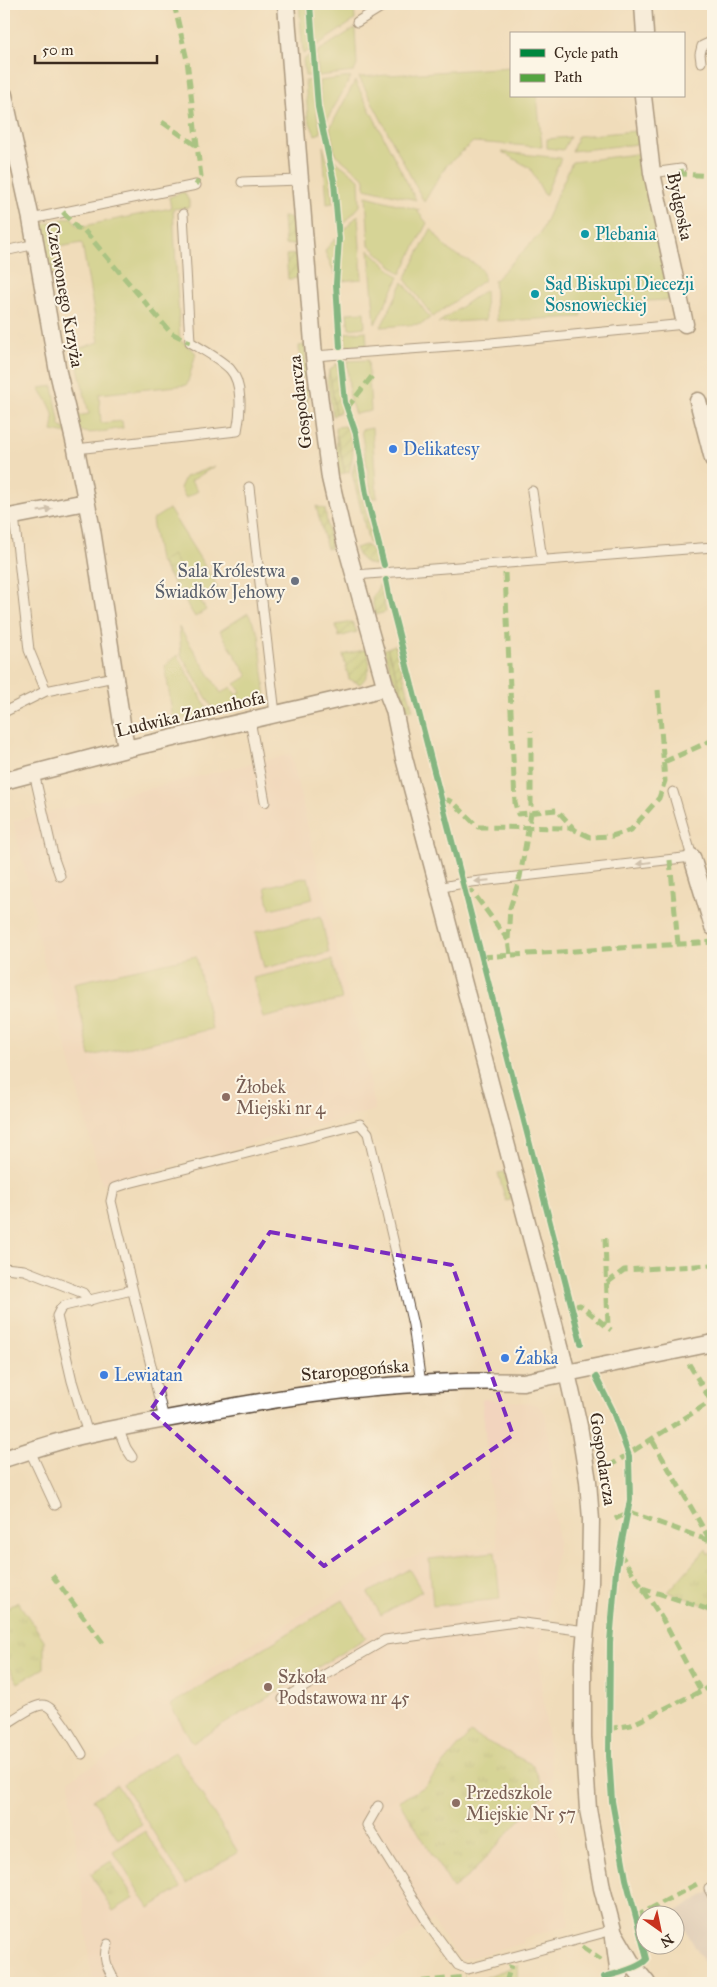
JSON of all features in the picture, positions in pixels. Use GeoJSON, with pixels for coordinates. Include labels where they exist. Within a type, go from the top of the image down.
{"type":"FeatureCollection","features":[{"type":"Feature","properties":{"kind":"street","name":"Gospodarcza"},"geometry":{"type":"LineString","coordinates":[[286,4],[314,356],[330,478],[344,538],[396,719],[404,758],[567,1373],[579,1426],[590,1500],[590,1583],[583,1662],[583,1737],[587,1800],[602,1888],[613,1930],[620,1983]]}},
{"type":"Feature","properties":{"kind":"street"},"geometry":{"type":"LineString","coordinates":[[643,4],[645,32]]}},
{"type":"Feature","properties":{"kind":"street","name":"Czerwonego Krzyża"},"geometry":{"type":"LineString","coordinates":[[4,95],[7,123],[31,219],[58,372],[86,502],[126,749]]}},
{"type":"Feature","properties":{"kind":"street","name":"Bydgoska"},"geometry":{"type":"LineString","coordinates":[[643,98],[652,173],[685,324]]}},
{"type":"Feature","properties":{"kind":"street"},"geometry":{"type":"LineString","coordinates":[[698,401],[713,459]]}},
{"type":"Feature","properties":{"kind":"street"},"geometry":{"type":"LineString","coordinates":[[9,517],[86,502]]}},
{"type":"Feature","properties":{"kind":"street","name":"Ludwika Zamenhofa"},"geometry":{"type":"LineString","coordinates":[[4,781],[126,749],[386,687]]}},
{"type":"Feature","properties":{"kind":"street"},"geometry":{"type":"LineString","coordinates":[[692,857],[713,927]]}},
{"type":"Feature","properties":{"kind":"street","name":"Staropogońska"},"geometry":{"type":"LineString","coordinates":[[4,1459],[88,1434],[286,1397],[341,1390],[420,1384],[497,1381],[524,1382],[713,1343]]}},
{"type":"Feature","properties":{"kind":"street","name":"Gospodarcza"},"geometry":{"type":"LineString","coordinates":[[613,1930],[634,1966],[647,1983]]}},
{"type":"Feature","properties":{"kind":"lane"},"geometry":{"type":"LineString","coordinates":[[357,22],[386,4]]}},
{"type":"Feature","properties":{"kind":"lane"},"geometry":{"type":"LineString","coordinates":[[701,62],[702,46],[713,41]]}},
{"type":"Feature","properties":{"kind":"lane"},"geometry":{"type":"LineString","coordinates":[[652,173],[681,169]]}},
{"type":"Feature","properties":{"kind":"lane"},"geometry":{"type":"LineString","coordinates":[[242,182],[301,180]]}},
{"type":"Feature","properties":{"kind":"lane"},"geometry":{"type":"LineString","coordinates":[[31,219],[196,185]]}},
{"type":"Feature","properties":{"kind":"lane"},"geometry":{"type":"LineString","coordinates":[[76,449],[237,430],[240,417],[239,398],[237,382],[231,370],[222,362],[190,342],[183,214]]}},
{"type":"Feature","properties":{"kind":"lane"},"geometry":{"type":"LineString","coordinates":[[4,248],[8,250],[36,244]]}},
{"type":"Feature","properties":{"kind":"lane"},"geometry":{"type":"LineString","coordinates":[[314,356],[491,343],[685,324]]}},
{"type":"Feature","properties":{"kind":"lane"},"geometry":{"type":"LineString","coordinates":[[249,488],[275,714]]}},
{"type":"Feature","properties":{"kind":"lane"},"geometry":{"type":"LineString","coordinates":[[532,491],[542,559]]}},
{"type":"Feature","properties":{"kind":"lane"},"geometry":{"type":"LineString","coordinates":[[9,517],[30,650],[46,691]]}},
{"type":"Feature","properties":{"kind":"lane"},"geometry":{"type":"LineString","coordinates":[[355,575],[713,547]]}},
{"type":"Feature","properties":{"kind":"lane"},"geometry":{"type":"LineString","coordinates":[[4,712],[46,691],[114,677]]}},
{"type":"Feature","properties":{"kind":"lane"},"geometry":{"type":"LineString","coordinates":[[250,720],[265,802]]}},
{"type":"Feature","properties":{"kind":"lane"},"geometry":{"type":"LineString","coordinates":[[34,773],[54,859],[60,876]]}},
{"type":"Feature","properties":{"kind":"lane"},"geometry":{"type":"LineString","coordinates":[[438,888],[463,883],[692,857],[673,792]]}},
{"type":"Feature","properties":{"kind":"lane"},"geometry":{"type":"LineString","coordinates":[[164,1419],[111,1201],[114,1188],[129,1182],[360,1124],[368,1133],[413,1325],[420,1384]]}},
{"type":"Feature","properties":{"kind":"lane"},"geometry":{"type":"LineString","coordinates":[[4,1268],[24,1270],[83,1293],[89,1300]]}},
{"type":"Feature","properties":{"kind":"lane"},"geometry":{"type":"LineString","coordinates":[[88,1434],[72,1381],[57,1316],[64,1306],[132,1290]]}},
{"type":"Feature","properties":{"kind":"lane"},"geometry":{"type":"LineString","coordinates":[[118,1428],[132,1457]]}},
{"type":"Feature","properties":{"kind":"lane"},"geometry":{"type":"LineString","coordinates":[[30,1451],[55,1505]]}},
{"type":"Feature","properties":{"kind":"lane"},"geometry":{"type":"LineString","coordinates":[[283,1699],[385,1640],[516,1622],[586,1631]]}},
{"type":"Feature","properties":{"kind":"lane"},"geometry":{"type":"LineString","coordinates":[[4,1725],[33,1708],[43,1705],[52,1708],[82,1754]]}},
{"type":"Feature","properties":{"kind":"lane"},"geometry":{"type":"LineString","coordinates":[[378,1806],[367,1826],[433,1931],[458,1965],[463,1968],[468,1969],[613,1930]]}},
{"type":"Feature","properties":{"kind":"lane"},"geometry":{"type":"LineString","coordinates":[[713,1887],[709,1889],[713,1896]]}},
{"type":"Feature","properties":{"kind":"lane"},"geometry":{"type":"LineString","coordinates":[[108,1944],[104,1952],[105,1964],[116,1983]]}},
{"type":"Feature","properties":{"kind":"highlighted area"},"geometry":{"type":"Polygon","coordinates":[[[270,1232],[452,1265],[513,1435],[324,1566],[150,1411],[270,1232]]]}},
{"type":"Feature","properties":{"kind":"shaded area"},"geometry":{"type":"Polygon","coordinates":[[[291,754],[352,1015],[355,1016],[375,1110],[102,1184],[44,962],[34,921],[37,920],[13,821],[291,754]]]}},
{"type":"Feature","properties":{"kind":"shaded area","name":"Szkoła Podstawowa nr 45"},"geometry":{"type":"Polygon","coordinates":[[[482,1399],[531,1403],[538,1405],[546,1414],[558,1543],[540,1651],[541,1679],[569,1926],[522,1938],[523,1943],[460,1960],[432,1920],[337,1983],[92,1983],[69,1780],[159,1725],[147,1707],[388,1563],[424,1554],[498,1547],[493,1517],[482,1399]]]}},
{"type":"Feature","properties":{"kind":"shaded area"},"geometry":{"type":"Polygon","coordinates":[[[713,1890],[713,1965],[708,1969],[684,1928],[684,1907],[713,1890]]]}},
{"type":"Feature","properties":{"kind":"green space"},"geometry":{"type":"Polygon","coordinates":[[[299,4],[308,4],[311,49],[303,54],[299,4]]]}},
{"type":"Feature","properties":{"kind":"green space"},"geometry":{"type":"Polygon","coordinates":[[[313,4],[354,4],[355,20],[316,46],[313,4]]]}},
{"type":"Feature","properties":{"kind":"green space"},"geometry":{"type":"Polygon","coordinates":[[[355,28],[357,65],[354,72],[318,76],[317,52],[355,28]]]}},
{"type":"Feature","properties":{"kind":"green space"},"geometry":{"type":"Polygon","coordinates":[[[312,54],[313,76],[305,76],[303,60],[312,54]]]}},
{"type":"Feature","properties":{"kind":"green space"},"geometry":{"type":"Polygon","coordinates":[[[510,67],[510,98],[537,98],[542,147],[473,142],[446,166],[424,202],[359,77],[510,67]]]}},
{"type":"Feature","properties":{"kind":"green space"},"geometry":{"type":"Polygon","coordinates":[[[351,77],[324,125],[319,81],[351,77]]]}},
{"type":"Feature","properties":{"kind":"green space"},"geometry":{"type":"Polygon","coordinates":[[[313,80],[321,133],[315,135],[308,118],[305,81],[313,80]]]}},
{"type":"Feature","properties":{"kind":"green space"},"geometry":{"type":"Polygon","coordinates":[[[355,81],[416,200],[365,188],[365,179],[335,154],[330,128],[355,81]]]}},
{"type":"Feature","properties":{"kind":"green space"},"geometry":{"type":"Polygon","coordinates":[[[637,132],[638,144],[572,151],[578,136],[637,132]]]}},
{"type":"Feature","properties":{"kind":"green space"},"geometry":{"type":"Polygon","coordinates":[[[570,137],[563,150],[547,148],[547,139],[570,137]]]}},
{"type":"Feature","properties":{"kind":"green space"},"geometry":{"type":"Polygon","coordinates":[[[323,146],[329,167],[333,203],[327,204],[323,146]]]}},
{"type":"Feature","properties":{"kind":"green space"},"geometry":{"type":"Polygon","coordinates":[[[502,152],[561,158],[545,196],[530,168],[502,152]]]}},
{"type":"Feature","properties":{"kind":"green space"},"geometry":{"type":"Polygon","coordinates":[[[643,153],[647,185],[669,300],[581,304],[581,317],[497,321],[494,281],[540,234],[572,162],[643,153]]]}},
{"type":"Feature","properties":{"kind":"green space"},"geometry":{"type":"Polygon","coordinates":[[[333,159],[359,179],[360,206],[341,227],[333,159]]]}},
{"type":"Feature","properties":{"kind":"green space"},"geometry":{"type":"Polygon","coordinates":[[[184,192],[189,201],[189,207],[173,209],[180,340],[196,353],[187,385],[99,394],[101,423],[122,421],[123,428],[96,433],[80,430],[76,416],[89,414],[74,350],[99,342],[82,243],[53,248],[57,273],[49,274],[40,225],[71,217],[79,227],[171,208],[169,197],[184,192]]]}},
{"type":"Feature","properties":{"kind":"green space"},"geometry":{"type":"Polygon","coordinates":[[[366,196],[420,210],[418,212],[427,223],[401,274],[369,245],[366,196]]]}},
{"type":"Feature","properties":{"kind":"green space"},"geometry":{"type":"Polygon","coordinates":[[[358,215],[362,279],[341,281],[341,233],[358,215]]]}},
{"type":"Feature","properties":{"kind":"green space"},"geometry":{"type":"Polygon","coordinates":[[[283,217],[289,217],[296,222],[297,244],[285,245],[283,217]]]}},
{"type":"Feature","properties":{"kind":"green space"},"geometry":{"type":"Polygon","coordinates":[[[431,229],[450,251],[481,269],[484,280],[433,317],[405,279],[431,229]]]}},
{"type":"Feature","properties":{"kind":"green space"},"geometry":{"type":"Polygon","coordinates":[[[336,238],[335,274],[325,252],[336,238]]]}},
{"type":"Feature","properties":{"kind":"green space"},"geometry":{"type":"Polygon","coordinates":[[[369,250],[399,277],[375,324],[369,250]]]}},
{"type":"Feature","properties":{"kind":"green space"},"geometry":{"type":"Polygon","coordinates":[[[298,254],[300,278],[288,279],[286,255],[298,254]]]}},
{"type":"Feature","properties":{"kind":"green space"},"geometry":{"type":"Polygon","coordinates":[[[403,282],[430,318],[422,324],[381,327],[403,282]]]}},
{"type":"Feature","properties":{"kind":"green space"},"geometry":{"type":"Polygon","coordinates":[[[485,290],[486,320],[438,323],[485,290]]]}},
{"type":"Feature","properties":{"kind":"green space"},"geometry":{"type":"Polygon","coordinates":[[[364,312],[365,327],[349,329],[347,313],[364,312]]]}},
{"type":"Feature","properties":{"kind":"green space"},"geometry":{"type":"Polygon","coordinates":[[[366,331],[367,345],[346,346],[345,333],[366,331]]]}},
{"type":"Feature","properties":{"kind":"green space"},"geometry":{"type":"Polygon","coordinates":[[[305,345],[307,377],[301,378],[299,346],[305,345]]]}},
{"type":"Feature","properties":{"kind":"green space"},"geometry":{"type":"Polygon","coordinates":[[[368,360],[371,411],[355,414],[350,400],[347,361],[368,360]]]}},
{"type":"Feature","properties":{"kind":"green space"},"geometry":{"type":"Polygon","coordinates":[[[337,363],[342,408],[336,414],[329,371],[337,363]]]}},
{"type":"Feature","properties":{"kind":"green space"},"geometry":{"type":"Polygon","coordinates":[[[329,371],[336,414],[333,416],[327,382],[329,371]]]}},
{"type":"Feature","properties":{"kind":"green space"},"geometry":{"type":"Polygon","coordinates":[[[53,386],[60,426],[68,434],[52,431],[53,413],[39,388],[53,386]]]}},
{"type":"Feature","properties":{"kind":"green space"},"geometry":{"type":"Polygon","coordinates":[[[308,388],[307,396],[310,419],[308,419],[303,389],[308,388]]]}},
{"type":"Feature","properties":{"kind":"green space"},"geometry":{"type":"Polygon","coordinates":[[[346,426],[353,449],[349,472],[345,473],[335,427],[346,426]]]}},
{"type":"Feature","properties":{"kind":"green space"},"geometry":{"type":"Polygon","coordinates":[[[372,428],[377,498],[372,498],[361,430],[372,428]]]}},
{"type":"Feature","properties":{"kind":"green space"},"geometry":{"type":"Polygon","coordinates":[[[336,435],[345,473],[337,475],[337,470],[336,435]]]}},
{"type":"Feature","properties":{"kind":"green space"},"geometry":{"type":"Polygon","coordinates":[[[355,461],[375,549],[369,543],[352,473],[355,461]]]}},
{"type":"Feature","properties":{"kind":"green space"},"geometry":{"type":"Polygon","coordinates":[[[215,466],[191,481],[198,491],[186,498],[180,488],[185,477],[215,466]]]}},
{"type":"Feature","properties":{"kind":"green space"},"geometry":{"type":"Polygon","coordinates":[[[316,506],[325,509],[331,548],[327,549],[316,506]]]}},
{"type":"Feature","properties":{"kind":"green space"},"geometry":{"type":"Polygon","coordinates":[[[169,509],[218,587],[199,598],[206,610],[195,617],[159,560],[152,520],[169,509]]]}},
{"type":"Feature","properties":{"kind":"green space"},"geometry":{"type":"Polygon","coordinates":[[[366,545],[373,551],[376,565],[368,564],[358,555],[355,548],[366,545]]]}},
{"type":"Feature","properties":{"kind":"green space"},"geometry":{"type":"Polygon","coordinates":[[[172,555],[186,576],[175,584],[161,562],[172,555]]]}},
{"type":"Feature","properties":{"kind":"green space"},"geometry":{"type":"Polygon","coordinates":[[[380,584],[386,612],[375,615],[372,599],[380,584]]]}},
{"type":"Feature","properties":{"kind":"green space"},"geometry":{"type":"Polygon","coordinates":[[[248,613],[259,634],[266,699],[215,712],[181,655],[179,627],[221,693],[231,687],[236,695],[241,692],[235,684],[248,676],[220,631],[248,613]]]}},
{"type":"Feature","properties":{"kind":"green space"},"geometry":{"type":"Polygon","coordinates":[[[352,622],[357,632],[339,637],[336,625],[352,622]]]}},
{"type":"Feature","properties":{"kind":"green space"},"geometry":{"type":"Polygon","coordinates":[[[395,645],[413,710],[409,711],[387,648],[395,645]]]}},
{"type":"Feature","properties":{"kind":"green space"},"geometry":{"type":"Polygon","coordinates":[[[387,648],[409,711],[407,711],[390,669],[384,649],[387,648]]]}},
{"type":"Feature","properties":{"kind":"green space"},"geometry":{"type":"Polygon","coordinates":[[[367,649],[368,672],[360,684],[349,679],[343,655],[367,649]]]}},
{"type":"Feature","properties":{"kind":"green space"},"geometry":{"type":"Polygon","coordinates":[[[177,655],[210,713],[140,728],[173,719],[165,666],[177,655]]]}},
{"type":"Feature","properties":{"kind":"green space"},"geometry":{"type":"Polygon","coordinates":[[[308,877],[313,899],[270,909],[265,887],[308,877]]]}},
{"type":"Feature","properties":{"kind":"green space"},"geometry":{"type":"Polygon","coordinates":[[[321,916],[329,953],[264,968],[255,932],[321,916]]]}},
{"type":"Feature","properties":{"kind":"green space"},"geometry":{"type":"Polygon","coordinates":[[[196,956],[212,1029],[90,1056],[74,983],[196,956]]]}},
{"type":"Feature","properties":{"kind":"green space"},"geometry":{"type":"Polygon","coordinates":[[[332,960],[342,999],[263,1018],[253,978],[332,960]]]}},
{"type":"Feature","properties":{"kind":"green space"},"geometry":{"type":"Polygon","coordinates":[[[504,1172],[511,1200],[506,1201],[498,1173],[504,1172]]]}},
{"type":"Feature","properties":{"kind":"green space"},"geometry":{"type":"Polygon","coordinates":[[[706,1549],[708,1554],[713,1552],[713,1608],[668,1592],[706,1549]]]}},
{"type":"Feature","properties":{"kind":"green space"},"geometry":{"type":"Polygon","coordinates":[[[495,1552],[500,1599],[433,1606],[429,1559],[495,1552]]]}},
{"type":"Feature","properties":{"kind":"green space"},"geometry":{"type":"Polygon","coordinates":[[[409,1569],[422,1591],[381,1615],[368,1593],[409,1569]]]}},
{"type":"Feature","properties":{"kind":"green space"},"geometry":{"type":"Polygon","coordinates":[[[343,1600],[366,1638],[193,1743],[170,1705],[343,1600]]]}},
{"type":"Feature","properties":{"kind":"green space"},"geometry":{"type":"Polygon","coordinates":[[[18,1602],[44,1640],[44,1668],[18,1683],[4,1660],[4,1610],[18,1602]]]}},
{"type":"Feature","properties":{"kind":"green space"},"geometry":{"type":"Polygon","coordinates":[[[470,1733],[533,1765],[545,1792],[471,1874],[453,1888],[399,1801],[424,1787],[470,1733]]]}},
{"type":"Feature","properties":{"kind":"green space"},"geometry":{"type":"Polygon","coordinates":[[[175,1752],[238,1852],[186,1884],[123,1784],[175,1752]]]}},
{"type":"Feature","properties":{"kind":"green space"},"geometry":{"type":"Polygon","coordinates":[[[117,1785],[142,1824],[118,1839],[93,1799],[117,1785]]]}},
{"type":"Feature","properties":{"kind":"green space"},"geometry":{"type":"Polygon","coordinates":[[[145,1831],[181,1888],[149,1908],[113,1851],[145,1831]]]}},
{"type":"Feature","properties":{"kind":"green space"},"geometry":{"type":"Polygon","coordinates":[[[111,1861],[134,1898],[113,1911],[91,1874],[111,1861]]]}},
{"type":"Feature","properties":{"kind":"green space"},"geometry":{"type":"Polygon","coordinates":[[[518,1965],[517,1983],[470,1983],[518,1965]]]}},
{"type":"Feature","properties":{"kind":"marked path"},"geometry":{"type":"LineString","coordinates":[[174,4],[187,60],[201,176],[196,185]]}},
{"type":"Feature","properties":{"kind":"marked path"},"geometry":{"type":"LineString","coordinates":[[162,122],[197,146]]}},
{"type":"Feature","properties":{"kind":"marked path"},"geometry":{"type":"LineString","coordinates":[[681,169],[682,174],[713,176]]}},
{"type":"Feature","properties":{"kind":"marked path"},"geometry":{"type":"LineString","coordinates":[[63,212],[78,229],[83,229],[171,333],[190,342]]}},
{"type":"Feature","properties":{"kind":"marked path"},"geometry":{"type":"LineString","coordinates":[[347,408],[373,375]]}},
{"type":"Feature","properties":{"kind":"marked path"},"geometry":{"type":"LineString","coordinates":[[505,573],[515,803],[518,814],[557,810],[575,830],[590,837],[612,836],[631,830],[659,798],[665,781],[658,690]]}},
{"type":"Feature","properties":{"kind":"marked path"},"geometry":{"type":"LineString","coordinates":[[510,954],[508,940],[510,908],[520,877],[531,813],[531,731]]}},
{"type":"Feature","properties":{"kind":"marked path"},"geometry":{"type":"LineString","coordinates":[[664,762],[713,740]]}},
{"type":"Feature","properties":{"kind":"marked path"},"geometry":{"type":"LineString","coordinates":[[443,801],[448,800],[455,804],[478,827],[574,828]]}},
{"type":"Feature","properties":{"kind":"marked path"},"geometry":{"type":"LineString","coordinates":[[670,860],[678,944]]}},
{"type":"Feature","properties":{"kind":"marked path"},"geometry":{"type":"LineString","coordinates":[[465,894],[472,891],[508,940]]}},
{"type":"Feature","properties":{"kind":"marked path"},"geometry":{"type":"LineString","coordinates":[[482,957],[713,942]]}},
{"type":"Feature","properties":{"kind":"marked path"},"geometry":{"type":"LineString","coordinates":[[605,1238],[608,1327]]}},
{"type":"Feature","properties":{"kind":"marked path"},"geometry":{"type":"LineString","coordinates":[[607,1283],[624,1270],[713,1265]]}},
{"type":"Feature","properties":{"kind":"marked path"},"geometry":{"type":"LineString","coordinates":[[573,1307],[580,1305],[611,1330]]}},
{"type":"Feature","properties":{"kind":"marked path"},"geometry":{"type":"LineString","coordinates":[[689,1364],[711,1401]]}},
{"type":"Feature","properties":{"kind":"marked path"},"geometry":{"type":"LineString","coordinates":[[608,1467],[713,1400]]}},
{"type":"Feature","properties":{"kind":"marked path"},"geometry":{"type":"LineString","coordinates":[[652,1440],[713,1545]]}},
{"type":"Feature","properties":{"kind":"marked path"},"geometry":{"type":"LineString","coordinates":[[615,1519],[629,1512],[713,1542]]}},
{"type":"Feature","properties":{"kind":"marked path"},"geometry":{"type":"LineString","coordinates":[[619,1552],[663,1620],[701,1691],[713,1685]]}},
{"type":"Feature","properties":{"kind":"marked path"},"geometry":{"type":"LineString","coordinates":[[52,1575],[103,1643]]}},
{"type":"Feature","properties":{"kind":"marked path"},"geometry":{"type":"LineString","coordinates":[[642,1588],[713,1611]]}},
{"type":"Feature","properties":{"kind":"marked path"},"geometry":{"type":"LineString","coordinates":[[608,1729],[631,1725],[701,1691]]}},
{"type":"Feature","properties":{"kind":"marked path"},"geometry":{"type":"LineString","coordinates":[[659,1904],[697,1884]]}},
{"type":"Feature","properties":{"kind":"marked path"},"geometry":{"type":"LineString","coordinates":[[582,1947],[601,1960]]}},
{"type":"Feature","properties":{"kind":"marked path"},"geometry":{"type":"LineString","coordinates":[[506,1983],[511,1965]]}},
{"type":"Feature","properties":{"kind":"marked path"},"geometry":{"type":"LineString","coordinates":[[406,1983],[466,1977]]}},
{"type":"Feature","properties":{"kind":"cycle path"},"geometry":{"type":"LineString","coordinates":[[310,4],[318,107],[334,182],[339,239],[336,284],[340,347]]}},
{"type":"Feature","properties":{"kind":"cycle path"},"geometry":{"type":"LineString","coordinates":[[341,362],[345,402],[356,434],[366,494],[384,565]]}},
{"type":"Feature","properties":{"kind":"cycle path"},"geometry":{"type":"LineString","coordinates":[[386,580],[581,1343]]}},
{"type":"Feature","properties":{"kind":"cycle path"},"geometry":{"type":"LineString","coordinates":[[596,1377],[612,1409],[629,1456],[630,1500],[616,1571],[610,1642],[609,1756],[612,1801],[626,1879],[647,1959],[633,1968],[604,1977]]}},
{"type":"Feature","properties":{"kind":"place","name":"Plebania"},"geometry":{"type":"Point","coordinates":[585,234]}},
{"type":"Feature","properties":{"kind":"place","name":"Sąd Biskupi Diecezji Sosnowieckiej"},"geometry":{"type":"Point","coordinates":[535,294]}},
{"type":"Feature","properties":{"kind":"place","name":"Delikatesy"},"geometry":{"type":"Point","coordinates":[393,449]}},
{"type":"Feature","properties":{"kind":"place","name":"Sala Królestwa Świadków Jehowy"},"geometry":{"type":"Point","coordinates":[295,581]}},
{"type":"Feature","properties":{"kind":"place","name":"Żłobek Miejski nr 4"},"geometry":{"type":"Point","coordinates":[226,1097]}},
{"type":"Feature","properties":{"kind":"place","name":"Żabka"},"geometry":{"type":"Point","coordinates":[505,1358]}},
{"type":"Feature","properties":{"kind":"place","name":"Lewiatan"},"geometry":{"type":"Point","coordinates":[104,1375]}},
{"type":"Feature","properties":{"kind":"place","name":"Szkoła Podstawowa nr 45"},"geometry":{"type":"Point","coordinates":[268,1687]}},
{"type":"Feature","properties":{"kind":"place","name":"Przedszkole Miejskie Nr 57"},"geometry":{"type":"Point","coordinates":[456,1803]}}]}
